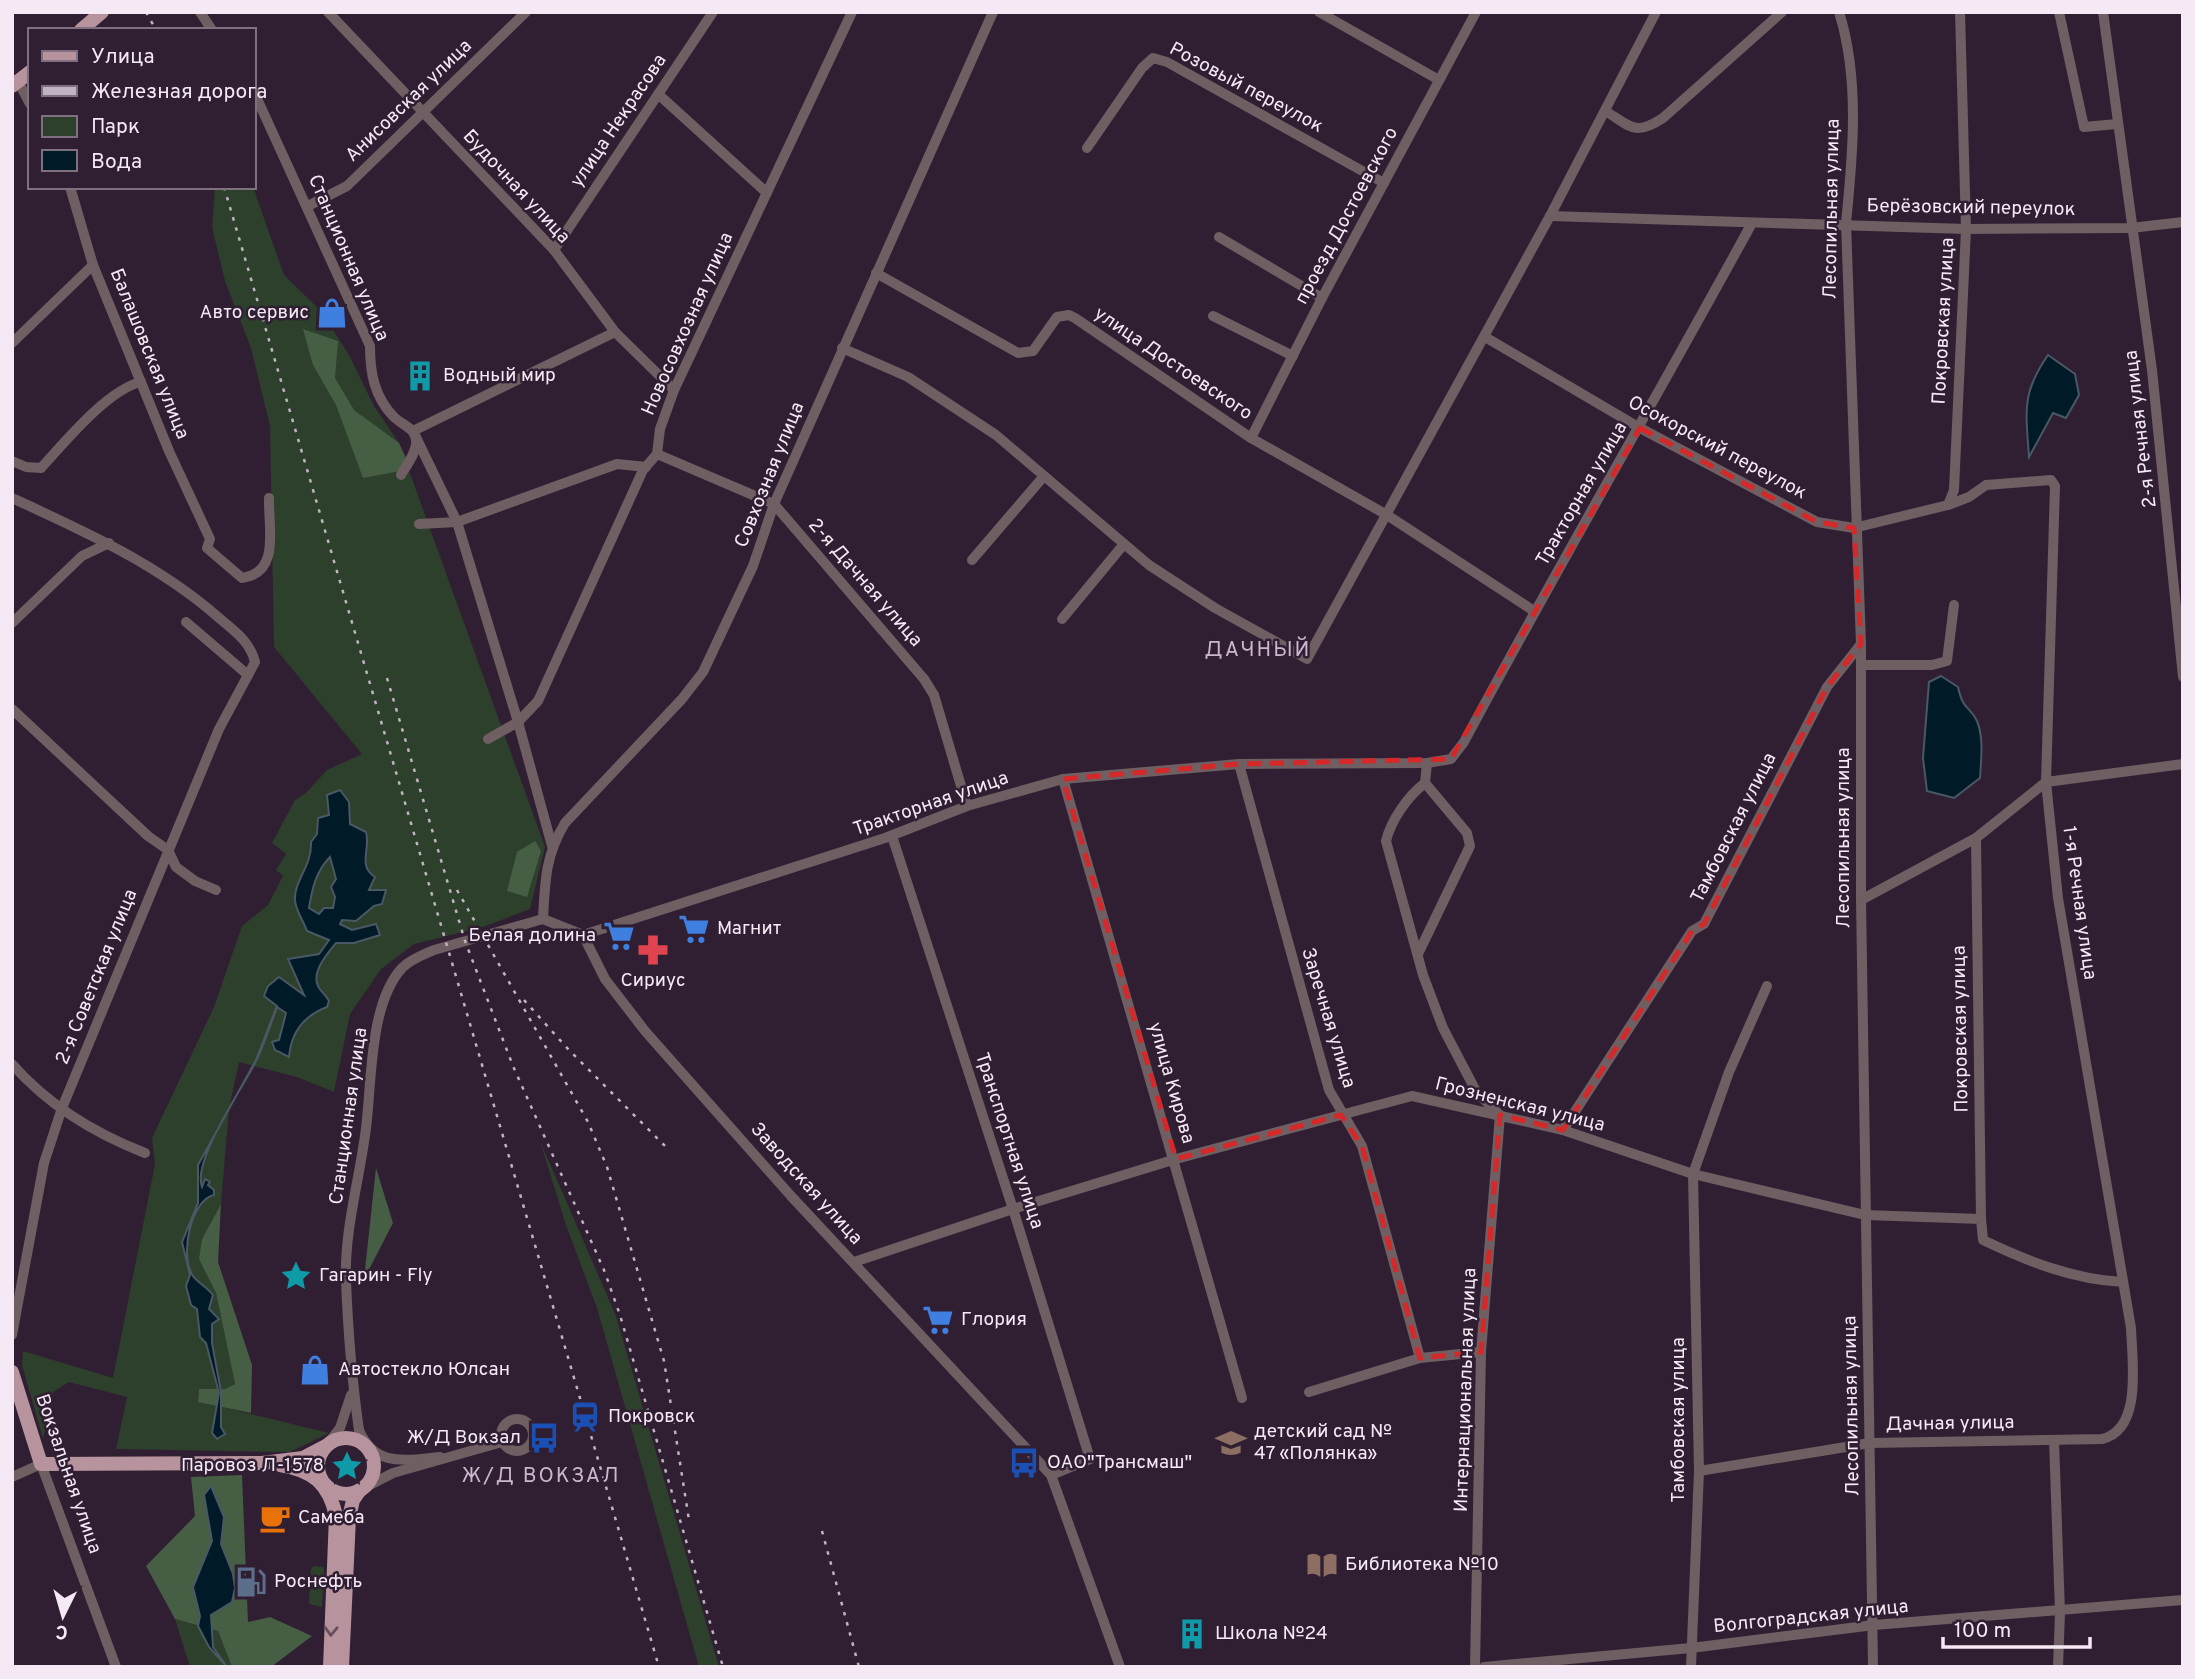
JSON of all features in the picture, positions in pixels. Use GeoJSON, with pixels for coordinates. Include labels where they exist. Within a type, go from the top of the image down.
{"type":"FeatureCollection","features":[{"type":"Feature","properties":{"kind":"main road"},"geometry":{"type":"LineString","coordinates":[[83,28],[102,12]]}},
{"type":"Feature","properties":{"kind":"main road","name":"Вокзальная улица"},"geometry":{"type":"LineString","coordinates":[[12,1372],[41,1464]]}},
{"type":"Feature","properties":{"kind":"main road"},"geometry":{"type":"LineString","coordinates":[[41,1464],[262,1463],[303,1458],[347,1437],[365,1444],[373,1457],[374,1471],[369,1483],[353,1500],[349,1517],[342,1667]]}},
{"type":"Feature","properties":{"kind":"main road"},"geometry":{"type":"LineString","coordinates":[[326,1446],[317,1465],[336,1516],[330,1667]]}},
{"type":"Feature","properties":{"kind":"main road"},"geometry":{"type":"LineString","coordinates":[[262,1463],[306,1472],[343,1494],[360,1490]]}},
{"type":"Feature","properties":{"kind":"street"},"geometry":{"type":"LineString","coordinates":[[200,12],[211,28]]}},
{"type":"Feature","properties":{"kind":"street","name":"Будочная улица"},"geometry":{"type":"LineString","coordinates":[[328,12],[421,113],[554,250],[615,332],[674,390]]}},
{"type":"Feature","properties":{"kind":"street","name":"Анисовская улица"},"geometry":{"type":"LineString","coordinates":[[308,206],[347,186],[526,12]]}},
{"type":"Feature","properties":{"kind":"street","name":"улица Некрасова"},"geometry":{"type":"LineString","coordinates":[[554,250],[713,12]]}},
{"type":"Feature","properties":{"kind":"street","name":"Совхозная улица"},"geometry":{"type":"LineString","coordinates":[[543,919],[545,875],[552,846],[565,823],[682,699],[703,672],[753,566],[774,503],[993,12]]}},
{"type":"Feature","properties":{"kind":"street"},"geometry":{"type":"LineString","coordinates":[[1320,12],[1439,80]]}},
{"type":"Feature","properties":{"kind":"street","name":"проезд Достоевского"},"geometry":{"type":"LineString","coordinates":[[1251,438],[1322,298],[1476,12]]}},
{"type":"Feature","properties":{"kind":"street"},"geometry":{"type":"LineString","coordinates":[[842,348],[908,377],[996,435],[1149,565],[1215,608],[1307,659],[1485,337],[1656,12]]}},
{"type":"Feature","properties":{"kind":"street"},"geometry":{"type":"LineString","coordinates":[[1605,111],[1628,127],[1637,130],[1649,127],[1663,118],[1782,12]]}},
{"type":"Feature","properties":{"kind":"street","name":"Лесопильная улица"},"geometry":{"type":"LineString","coordinates":[[1839,12],[1849,47],[1853,157],[1846,223],[1854,528],[1861,644],[1861,900],[1873,1667]]}},
{"type":"Feature","properties":{"kind":"street","name":"Покровская улица"},"geometry":{"type":"LineString","coordinates":[[1948,505],[1954,490],[1966,229],[1960,12]]}},
{"type":"Feature","properties":{"kind":"street"},"geometry":{"type":"LineString","coordinates":[[2059,12],[2084,127],[2117,124]]}},
{"type":"Feature","properties":{"kind":"street","name":"2-я Речная улица"},"geometry":{"type":"LineString","coordinates":[[2103,12],[2152,370],[2183,677]]}},
{"type":"Feature","properties":{"kind":"street","name":"Новосовхозная улица"},"geometry":{"type":"LineString","coordinates":[[518,722],[538,701],[646,467],[657,454],[660,429],[674,390],[848,14]]}},
{"type":"Feature","properties":{"kind":"street","name":"Розовый переулок"},"geometry":{"type":"LineString","coordinates":[[1087,149],[1142,68],[1153,58],[1167,62],[1384,183]]}},
{"type":"Feature","properties":{"kind":"street"},"geometry":{"type":"LineString","coordinates":[[20,80],[28,99]]}},
{"type":"Feature","properties":{"kind":"street"},"geometry":{"type":"LineString","coordinates":[[658,94],[767,193]]}},
{"type":"Feature","properties":{"kind":"street","name":"Станционная улица"},"geometry":{"type":"LineString","coordinates":[[256,96],[370,346],[370,373],[381,399],[394,417],[413,431],[457,522],[518,722],[552,846]]}},
{"type":"Feature","properties":{"kind":"street","name":"Балашовская улица"},"geometry":{"type":"LineString","coordinates":[[71,189],[93,264],[210,539],[207,548],[242,579],[265,568],[270,557],[269,498]]}},
{"type":"Feature","properties":{"kind":"street","name":"Берёзовский переулок"},"geometry":{"type":"LineString","coordinates":[[1550,216],[1750,220],[1752,223],[1846,223],[1966,229],[2131,228],[2183,222]]}},
{"type":"Feature","properties":{"kind":"street","name":"Тракторная улица"},"geometry":{"type":"LineString","coordinates":[[583,935],[892,836],[967,806],[1063,779],[1239,764],[1427,763],[1451,759],[1464,742],[1534,611],[1640,428],[1752,223]]}},
{"type":"Feature","properties":{"kind":"street"},"geometry":{"type":"LineString","coordinates":[[1219,237],[1322,298]]}},
{"type":"Feature","properties":{"kind":"street"},"geometry":{"type":"LineString","coordinates":[[12,343],[93,264]]}},
{"type":"Feature","properties":{"kind":"street","name":"улица Достоевского"},"geometry":{"type":"LineString","coordinates":[[876,273],[1018,353],[1033,351],[1057,317],[1069,315],[1251,438],[1387,515],[1534,611]]}},
{"type":"Feature","properties":{"kind":"street"},"geometry":{"type":"LineString","coordinates":[[1213,316],[1293,356]]}},
{"type":"Feature","properties":{"kind":"street"},"geometry":{"type":"LineString","coordinates":[[401,475],[416,446],[413,431],[615,332]]}},
{"type":"Feature","properties":{"kind":"street","name":"Осокорский переулок"},"geometry":{"type":"LineString","coordinates":[[1485,337],[1640,428],[1817,522],[1854,528],[1948,505]]}},
{"type":"Feature","properties":{"kind":"street"},"geometry":{"type":"LineString","coordinates":[[12,461],[26,467],[41,468],[51,454],[118,393],[141,382]]}},
{"type":"Feature","properties":{"kind":"street","name":"2-я Дачная улица"},"geometry":{"type":"LineString","coordinates":[[657,454],[774,503],[925,679],[934,695],[967,806]]}},
{"type":"Feature","properties":{"kind":"street"},"geometry":{"type":"LineString","coordinates":[[419,524],[457,522],[617,464],[646,467]]}},
{"type":"Feature","properties":{"kind":"street"},"geometry":{"type":"LineString","coordinates":[[972,560],[1044,476]]}},
{"type":"Feature","properties":{"kind":"street","name":"1-я Речная улица"},"geometry":{"type":"LineString","coordinates":[[1948,505],[1986,485],[2051,480],[2055,486],[2046,782],[2058,898],[2131,1328],[2132,1375],[2129,1404],[2118,1432]]}},
{"type":"Feature","properties":{"kind":"street"},"geometry":{"type":"LineString","coordinates":[[12,498],[110,543]]}},
{"type":"Feature","properties":{"kind":"street"},"geometry":{"type":"LineString","coordinates":[[2171,540],[2183,539]]}},
{"type":"Feature","properties":{"kind":"street"},"geometry":{"type":"LineString","coordinates":[[12,623],[82,556],[110,543]]}},
{"type":"Feature","properties":{"kind":"street","name":"2-я Советская улица"},"geometry":{"type":"LineString","coordinates":[[12,1335],[44,1163],[62,1108],[219,729],[255,662],[251,646],[202,604],[159,572],[110,543]]}},
{"type":"Feature","properties":{"kind":"street"},"geometry":{"type":"LineString","coordinates":[[1062,619],[1124,544]]}},
{"type":"Feature","properties":{"kind":"street"},"geometry":{"type":"LineString","coordinates":[[1835,677],[1861,668],[1932,665],[1947,660],[1954,606]]}},
{"type":"Feature","properties":{"kind":"street"},"geometry":{"type":"LineString","coordinates":[[186,622],[248,674]]}},
{"type":"Feature","properties":{"kind":"street","name":"Тамбовская улица"},"geometry":{"type":"LineString","coordinates":[[1563,1129],[1692,930],[1704,924],[1835,677],[1861,644]]}},
{"type":"Feature","properties":{"kind":"street"},"geometry":{"type":"LineString","coordinates":[[12,709],[148,836],[168,850],[176,867],[195,881],[216,890]]}},
{"type":"Feature","properties":{"kind":"street"},"geometry":{"type":"LineString","coordinates":[[488,739],[518,722]]}},
{"type":"Feature","properties":{"kind":"street"},"geometry":{"type":"LineString","coordinates":[[1419,954],[1469,846],[1467,833],[1425,783],[1427,763]]}},
{"type":"Feature","properties":{"kind":"street","name":"Заречная улица"},"geometry":{"type":"LineString","coordinates":[[1239,764],[1325,1077],[1341,1115],[1362,1146],[1420,1358]]}},
{"type":"Feature","properties":{"kind":"street"},"geometry":{"type":"LineString","coordinates":[[1861,900],[1976,838],[2046,782],[2183,764]]}},
{"type":"Feature","properties":{"kind":"street","name":"улица Кирова"},"geometry":{"type":"LineString","coordinates":[[1063,779],[1176,1159],[1242,1398]]}},
{"type":"Feature","properties":{"kind":"street"},"geometry":{"type":"LineString","coordinates":[[1425,783],[1414,791],[1388,831],[1386,841],[1423,975],[1476,1093],[1500,1115]]}},
{"type":"Feature","properties":{"kind":"street","name":"Транспортная улица"},"geometry":{"type":"LineString","coordinates":[[892,836],[1013,1209],[1090,1459],[1051,1475]]}},
{"type":"Feature","properties":{"kind":"street","name":"Покровская улица"},"geometry":{"type":"LineString","coordinates":[[1976,838],[1981,1220]]}},
{"type":"Feature","properties":{"kind":"street"},"geometry":{"type":"LineString","coordinates":[[543,919],[583,935]]}},
{"type":"Feature","properties":{"kind":"street","name":"Станционная улица"},"geometry":{"type":"LineString","coordinates":[[365,1444],[359,1430],[354,1382],[347,1254],[366,1127],[373,1055],[390,989],[402,969],[418,956],[543,919]]}},
{"type":"Feature","properties":{"kind":"street","name":"Заводская улица"},"geometry":{"type":"LineString","coordinates":[[583,935],[605,979],[627,1009],[791,1196],[1051,1475]]}},
{"type":"Feature","properties":{"kind":"street"},"geometry":{"type":"LineString","coordinates":[[1693,1174],[1729,1072],[1766,986]]}},
{"type":"Feature","properties":{"kind":"street"},"geometry":{"type":"LineString","coordinates":[[12,1064],[41,1095],[109,1139],[145,1153]]}},
{"type":"Feature","properties":{"kind":"street","name":"Грозненская улица"},"geometry":{"type":"LineString","coordinates":[[854,1262],[1176,1159],[1412,1096],[1563,1129],[1693,1174],[1865,1215],[1981,1220]]}},
{"type":"Feature","properties":{"kind":"street","name":"Интернациональная улица"},"geometry":{"type":"LineString","coordinates":[[1475,1667],[1481,1352],[1500,1115]]}},
{"type":"Feature","properties":{"kind":"street","name":"Тамбовская улица"},"geometry":{"type":"LineString","coordinates":[[1691,1667],[1699,1471],[1693,1174]]}},
{"type":"Feature","properties":{"kind":"street"},"geometry":{"type":"LineString","coordinates":[[1981,1220],[1983,1240],[2040,1267],[2062,1270],[2086,1280],[2123,1282]]}},
{"type":"Feature","properties":{"kind":"street"},"geometry":{"type":"LineString","coordinates":[[1309,1392],[1420,1358],[1481,1352]]}},
{"type":"Feature","properties":{"kind":"street","name":"Станционная улица"},"geometry":{"type":"LineString","coordinates":[[326,1446],[340,1428],[354,1382]]}},
{"type":"Feature","properties":{"kind":"street","name":"Дачная улица"},"geometry":{"type":"LineString","coordinates":[[1699,1471],[1870,1443],[2102,1438],[2118,1432]]}},
{"type":"Feature","properties":{"kind":"street"},"geometry":{"type":"LineString","coordinates":[[2054,1440],[2060,1612],[2059,1667]]}},
{"type":"Feature","properties":{"kind":"street"},"geometry":{"type":"LineString","coordinates":[[360,1490],[383,1477],[440,1457],[502,1442]]}},
{"type":"Feature","properties":{"kind":"street"},"geometry":{"type":"LineString","coordinates":[[365,1444],[387,1458],[440,1457]]}},
{"type":"Feature","properties":{"kind":"street"},"geometry":{"type":"LineString","coordinates":[[12,1477],[41,1464]]}},
{"type":"Feature","properties":{"kind":"street","name":"Вокзальная улица"},"geometry":{"type":"LineString","coordinates":[[41,1464],[116,1667]]}},
{"type":"Feature","properties":{"kind":"street"},"geometry":{"type":"LineString","coordinates":[[1051,1475],[1120,1667]]}},
{"type":"Feature","properties":{"kind":"street","name":"Волгоградская улица"},"geometry":{"type":"LineString","coordinates":[[1485,1667],[1691,1648],[1874,1625],[2183,1600]]}},
{"type":"Feature","properties":{"kind":"highlighted area"},"geometry":{"type":"Polygon","coordinates":[[[1640,428],[1817,522],[1854,528],[1861,644],[1827,687],[1704,924],[1692,931],[1563,1130],[1500,1115],[1481,1352],[1420,1358],[1362,1146],[1341,1115],[1176,1159],[1063,779],[1239,764],[1451,759],[1640,428]]]}},
{"type":"Feature","properties":{"kind":"green space"},"geometry":{"type":"Polygon","coordinates":[[[215,189],[254,189],[284,275],[321,311],[349,355],[374,406],[399,443],[545,847],[530,909],[483,927],[414,944],[381,969],[350,1014],[334,1092],[297,1077],[239,1062],[229,1109],[221,1204],[202,1239],[200,1259],[216,1293],[235,1384],[225,1389],[199,1389],[198,1401],[329,1433],[290,1452],[116,1449],[127,1397],[69,1382],[53,1392],[43,1439],[22,1365],[23,1351],[113,1378],[155,1164],[152,1138],[214,1007],[242,926],[268,905],[283,876],[276,870],[286,854],[272,843],[295,800],[305,794],[327,770],[362,754],[274,647],[270,426],[251,348],[225,281],[212,227],[215,189]]]}},
{"type":"Feature","properties":{"kind":"green space"},"geometry":{"type":"Polygon","coordinates":[[[303,329],[338,341],[335,378],[354,410],[399,443],[411,469],[363,478],[336,405],[313,365],[303,329]]]}},
{"type":"Feature","properties":{"kind":"green space"},"geometry":{"type":"Polygon","coordinates":[[[535,841],[541,851],[527,897],[507,891],[517,852],[535,841]]]}},
{"type":"Feature","properties":{"kind":"green space"},"geometry":{"type":"Polygon","coordinates":[[[540,1141],[616,1316],[719,1667],[699,1667],[597,1308],[566,1225],[540,1141]]]}},
{"type":"Feature","properties":{"kind":"green space"},"geometry":{"type":"Polygon","coordinates":[[[376,1168],[393,1223],[364,1279],[376,1168]]]}},
{"type":"Feature","properties":{"kind":"green space"},"geometry":{"type":"Polygon","coordinates":[[[221,1204],[218,1262],[252,1365],[251,1413],[198,1402],[199,1389],[225,1389],[235,1384],[216,1293],[199,1259],[202,1239],[221,1204]]]}},
{"type":"Feature","properties":{"kind":"green space"},"geometry":{"type":"Polygon","coordinates":[[[242,1475],[248,1622],[270,1617],[312,1636],[271,1667],[232,1667],[218,1631],[175,1619],[146,1566],[195,1516],[191,1477],[242,1475]]]}},
{"type":"Feature","properties":{"kind":"green space"},"geometry":{"type":"Polygon","coordinates":[[[314,1566],[324,1567],[322,1607],[309,1604],[311,1569],[314,1566]]]}},
{"type":"Feature","properties":{"kind":"green space"},"geometry":{"type":"Polygon","coordinates":[[[175,1619],[218,1631],[232,1667],[190,1667],[175,1619]]]}},
{"type":"Feature","properties":{"kind":"water"},"geometry":{"type":"Polygon","coordinates":[[[2048,355],[2075,374],[2079,395],[2066,418],[2053,413],[2029,457],[2029,392],[2048,355]]]}},
{"type":"Feature","properties":{"kind":"water"},"geometry":{"type":"Polygon","coordinates":[[[1941,676],[1958,687],[1964,704],[1977,721],[1981,735],[1980,778],[1954,798],[1927,791],[1923,758],[1929,682],[1941,676]]]}},
{"type":"Feature","properties":{"kind":"water"},"geometry":{"type":"Polygon","coordinates":[[[340,790],[349,802],[350,824],[366,832],[367,867],[375,877],[369,890],[386,890],[382,904],[374,906],[356,921],[342,920],[340,924],[352,930],[376,924],[380,935],[354,943],[336,943],[329,952],[321,963],[316,981],[329,1001],[327,1007],[311,1015],[300,1026],[292,1040],[289,1057],[275,1050],[272,1042],[279,1040],[286,1013],[277,1007],[256,1059],[277,1006],[264,996],[268,986],[279,977],[304,995],[288,959],[319,954],[329,940],[307,931],[296,907],[295,893],[309,859],[311,842],[317,834],[318,818],[329,815],[327,795],[340,790]],[[330,857],[315,881],[309,908],[319,914],[324,908],[333,908],[335,897],[331,887],[336,879],[330,857]]]}},
{"type":"Feature","properties":{"kind":"water"},"geometry":{"type":"Polygon","coordinates":[[[218,1129],[204,1160],[201,1175],[202,1187],[205,1179],[210,1182],[208,1185],[214,1190],[214,1195],[199,1207],[187,1242],[189,1267],[193,1276],[213,1295],[209,1309],[219,1319],[212,1324],[212,1343],[221,1392],[221,1427],[225,1434],[217,1439],[212,1433],[219,1393],[206,1343],[200,1337],[197,1309],[191,1305],[186,1286],[190,1275],[182,1242],[198,1203],[198,1165],[218,1129]]]}},
{"type":"Feature","properties":{"kind":"water"},"geometry":{"type":"Polygon","coordinates":[[[211,1486],[224,1517],[221,1544],[233,1574],[235,1588],[232,1602],[211,1615],[213,1647],[227,1667],[209,1647],[198,1626],[200,1616],[193,1587],[212,1541],[204,1495],[211,1486]]]}},
{"type":"Feature","properties":{"kind":"railway"},"geometry":{"type":"LineString","coordinates":[[146,12],[155,28]]}},
{"type":"Feature","properties":{"kind":"railway"},"geometry":{"type":"LineString","coordinates":[[225,189],[659,1667]]}},
{"type":"Feature","properties":{"kind":"railway"},"geometry":{"type":"LineString","coordinates":[[387,678],[465,941],[513,1066],[604,1270],[620,1315],[723,1667]]}},
{"type":"Feature","properties":{"kind":"railway"},"geometry":{"type":"LineString","coordinates":[[457,890],[588,1122],[607,1167],[664,1361],[689,1520]]}},
{"type":"Feature","properties":{"kind":"railway"},"geometry":{"type":"LineString","coordinates":[[524,1000],[568,1049],[665,1146]]}},
{"type":"Feature","properties":{"kind":"railway"},"geometry":{"type":"LineString","coordinates":[[822,1531],[859,1667]]}},
{"type":"Feature","properties":{"kind":"place","name":"Авто сервис"},"geometry":{"type":"Point","coordinates":[332,313]}},
{"type":"Feature","properties":{"kind":"place","name":"Водный мир"},"geometry":{"type":"Point","coordinates":[420,376]}},
{"type":"Feature","properties":{"kind":"place","name":"Магнит"},"geometry":{"type":"Point","coordinates":[694,929]}},
{"type":"Feature","properties":{"kind":"place","name":"Белая долина"},"geometry":{"type":"Point","coordinates":[619,936]}},
{"type":"Feature","properties":{"kind":"place","name":"Сириус"},"geometry":{"type":"Point","coordinates":[653,950]}},
{"type":"Feature","properties":{"kind":"place","name":"Гагарин - Fly"},"geometry":{"type":"Point","coordinates":[296,1276]}},
{"type":"Feature","properties":{"kind":"place","name":"Глория"},"geometry":{"type":"Point","coordinates":[938,1320]}},
{"type":"Feature","properties":{"kind":"place","name":"Автостекло Юлсан"},"geometry":{"type":"Point","coordinates":[315,1370]}},
{"type":"Feature","properties":{"kind":"place","name":"Покровск"},"geometry":{"type":"Point","coordinates":[585,1417]}},
{"type":"Feature","properties":{"kind":"place","name":"Ж/Д Вокзал"},"geometry":{"type":"Point","coordinates":[544,1438]}},
{"type":"Feature","properties":{"kind":"place","name":"детский сад № 47 «Полянка»"},"geometry":{"type":"Point","coordinates":[1231,1443]}},
{"type":"Feature","properties":{"kind":"place","name":"ОАО\"Трансмаш\""},"geometry":{"type":"Point","coordinates":[1024,1463]}},
{"type":"Feature","properties":{"kind":"place","name":"Паровоз Л-1578"},"geometry":{"type":"Point","coordinates":[347,1466]}},
{"type":"Feature","properties":{"kind":"place","name":"Самеба"},"geometry":{"type":"Point","coordinates":[275,1518]}},
{"type":"Feature","properties":{"kind":"place","name":"Библиотека №10"},"geometry":{"type":"Point","coordinates":[1322,1565]}},
{"type":"Feature","properties":{"kind":"place","name":"Роснефть"},"geometry":{"type":"Point","coordinates":[251,1582]}},
{"type":"Feature","properties":{"kind":"place","name":"Школа №24"},"geometry":{"type":"Point","coordinates":[1192,1634]}},
{"type":"Feature","properties":{"kind":"district","name":"ДАЧНЫЙ"},"geometry":{"type":"Point","coordinates":[1258,650]}},
{"type":"Feature","properties":{"kind":"district","name":"Ж/Д ВОКЗАЛ"},"geometry":{"type":"Point","coordinates":[541,1476]}}]}
